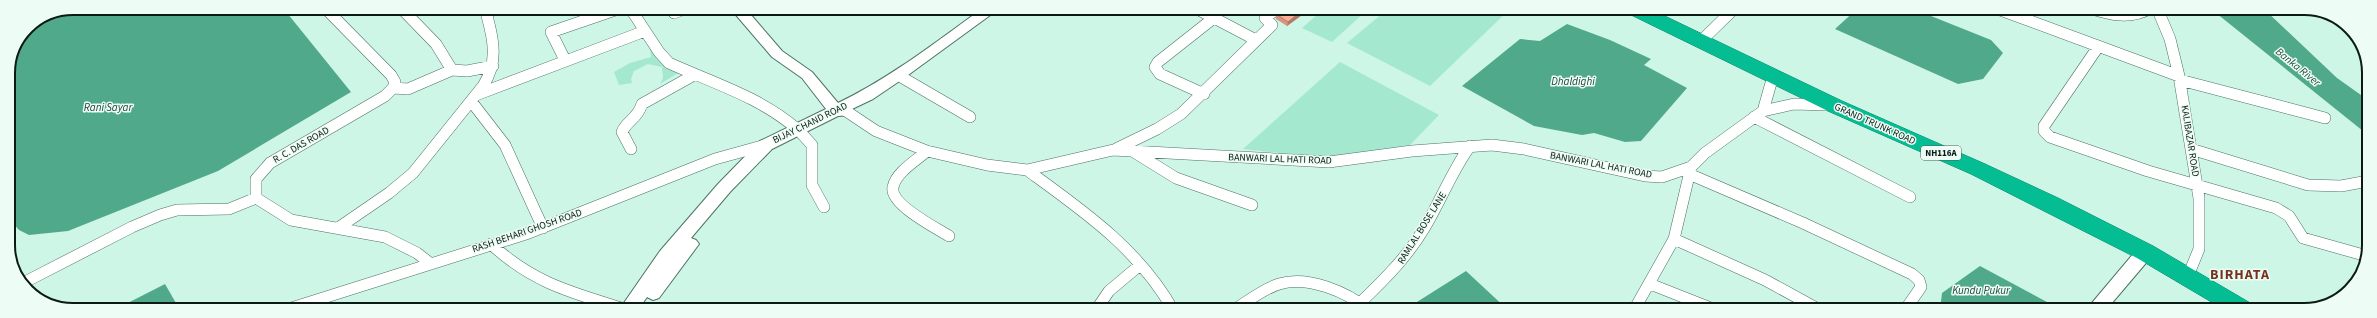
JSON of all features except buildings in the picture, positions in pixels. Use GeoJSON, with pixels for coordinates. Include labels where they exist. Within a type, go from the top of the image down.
{"type":"FeatureCollection","features":[{"type":"Feature","properties":{"kind":"highway","name":"GRAND TRUNK ROAD"},"geometry":{"type":"LineString","coordinates":[[1647,15],[1835,106],[1978,169],[2145,252],[2232,303]]}},
{"type":"Feature","properties":{"kind":"main road"},"geometry":{"type":"LineString","coordinates":[[743,15],[777,54],[807,74],[841,111]]}},
{"type":"Feature","properties":{"kind":"main road","name":"BIJAY CHAND ROAD"},"geometry":{"type":"LineString","coordinates":[[841,111],[899,75],[982,15]]}},
{"type":"Feature","properties":{"kind":"main road","name":"BIJAY CHAND ROAD"},"geometry":{"type":"LineString","coordinates":[[633,303],[666,256],[724,188],[766,145],[841,111],[903,78],[993,15]]}},
{"type":"Feature","properties":{"kind":"main road","name":"BIJAY CHAND ROAD"},"geometry":{"type":"LineString","coordinates":[[646,303],[713,214],[757,164],[773,149],[799,131]]}},
{"type":"Feature","properties":{"kind":"main road"},"geometry":{"type":"LineString","coordinates":[[2101,303],[2145,252]]}},
{"type":"Feature","properties":{"kind":"street"},"geometry":{"type":"LineString","coordinates":[[332,15],[391,75],[395,82],[393,88],[408,89],[452,70],[467,71],[492,66]]}},
{"type":"Feature","properties":{"kind":"street"},"geometry":{"type":"LineString","coordinates":[[408,15],[434,40],[446,55],[452,70]]}},
{"type":"Feature","properties":{"kind":"street"},"geometry":{"type":"LineString","coordinates":[[338,228],[376,203],[404,180],[424,159],[490,75],[492,66],[492,36],[488,15]]}},
{"type":"Feature","properties":{"kind":"street"},"geometry":{"type":"LineString","coordinates":[[565,60],[551,32],[601,15]]}},
{"type":"Feature","properties":{"kind":"street"},"geometry":{"type":"LineString","coordinates":[[635,15],[659,52],[669,63],[759,102],[786,118],[799,131],[812,145],[811,183],[815,195],[824,207]]}},
{"type":"Feature","properties":{"kind":"street"},"geometry":{"type":"LineString","coordinates":[[1211,15],[1256,40]]}},
{"type":"Feature","properties":{"kind":"street"},"geometry":{"type":"LineString","coordinates":[[1113,150],[1147,135],[1180,115],[1204,94],[1272,24],[1265,18],[1269,15]]}},
{"type":"Feature","properties":{"kind":"street"},"geometry":{"type":"LineString","coordinates":[[1701,41],[1728,15]]}},
{"type":"Feature","properties":{"kind":"street"},"geometry":{"type":"LineString","coordinates":[[2013,15],[2179,78],[2325,118]]}},
{"type":"Feature","properties":{"kind":"street"},"geometry":{"type":"LineString","coordinates":[[2114,15],[2131,17],[2135,15]]}},
{"type":"Feature","properties":{"kind":"street","name":"KALIBAZAR ROAD"},"geometry":{"type":"LineString","coordinates":[[2160,15],[2170,39],[2179,78],[2197,185],[2199,249],[2188,276]]}},
{"type":"Feature","properties":{"kind":"street"},"geometry":{"type":"LineString","coordinates":[[1204,94],[1160,74],[1155,67],[1158,62],[1215,17]]}},
{"type":"Feature","properties":{"kind":"street"},"geometry":{"type":"LineString","coordinates":[[473,98],[565,60],[646,32]]}},
{"type":"Feature","properties":{"kind":"street"},"geometry":{"type":"LineString","coordinates":[[2098,47],[2044,126],[2044,131],[2050,136],[2097,154],[2280,210],[2290,215],[2299,236],[2362,254]]}},
{"type":"Feature","properties":{"kind":"street"},"geometry":{"type":"LineString","coordinates":[[631,148],[622,132],[624,127],[639,114],[642,104],[694,75]]}},
{"type":"Feature","properties":{"kind":"street"},"geometry":{"type":"LineString","coordinates":[[1773,76],[1759,114],[1910,197]]}},
{"type":"Feature","properties":{"kind":"street"},"geometry":{"type":"LineString","coordinates":[[903,78],[970,117]]}},
{"type":"Feature","properties":{"kind":"street","name":"R. C. DAS ROAD"},"geometry":{"type":"LineString","coordinates":[[256,198],[256,179],[270,163],[385,96],[393,88]]}},
{"type":"Feature","properties":{"kind":"street"},"geometry":{"type":"LineString","coordinates":[[473,98],[510,150],[543,228]]}},
{"type":"Feature","properties":{"kind":"street","name":"BANWARI LAL HATI ROAD"},"geometry":{"type":"LineString","coordinates":[[841,111],[876,130],[927,151],[987,165],[1027,170],[1113,150],[1329,162],[1440,148],[1492,145],[1524,149],[1645,176],[1662,177],[1690,170],[1705,153],[1759,114],[1783,105],[1805,102],[1835,106]]}},
{"type":"Feature","properties":{"kind":"street","name":"RASH BEHARI GHOSH ROAD"},"geometry":{"type":"LineString","coordinates":[[307,303],[543,228],[715,159],[766,145]]}},
{"type":"Feature","properties":{"kind":"street","name":"RAMLAL BOSE LANE"},"geometry":{"type":"LineString","coordinates":[[1367,303],[1397,267],[1442,198],[1460,161],[1470,146]]}},
{"type":"Feature","properties":{"kind":"street"},"geometry":{"type":"LineString","coordinates":[[1440,148],[1451,152],[1460,161]]}},
{"type":"Feature","properties":{"kind":"street"},"geometry":{"type":"LineString","coordinates":[[2191,149],[2308,185],[2342,186],[2362,182]]}},
{"type":"Feature","properties":{"kind":"street"},"geometry":{"type":"LineString","coordinates":[[927,151],[898,178],[893,188],[893,196],[900,204],[948,236]]}},
{"type":"Feature","properties":{"kind":"street"},"geometry":{"type":"LineString","coordinates":[[1134,152],[1166,175],[1192,186],[1252,205]]}},
{"type":"Feature","properties":{"kind":"street"},"geometry":{"type":"LineString","coordinates":[[1027,170],[1090,216],[1125,246],[1169,303]]}},
{"type":"Feature","properties":{"kind":"street"},"geometry":{"type":"LineString","coordinates":[[1638,303],[1674,239],[1690,170],[1912,274],[1919,280],[1921,287],[1911,303]]}},
{"type":"Feature","properties":{"kind":"street"},"geometry":{"type":"LineString","coordinates":[[28,281],[132,227],[160,215],[177,210],[229,208],[256,198],[291,220],[385,237],[417,253],[430,264]]}},
{"type":"Feature","properties":{"kind":"street"},"geometry":{"type":"LineString","coordinates":[[1674,239],[1765,280],[1807,303]]}},
{"type":"Feature","properties":{"kind":"street"},"geometry":{"type":"LineString","coordinates":[[491,244],[518,269],[546,284],[606,303]]}},
{"type":"Feature","properties":{"kind":"street"},"geometry":{"type":"LineString","coordinates":[[1099,303],[1117,284],[1140,265]]}},
{"type":"Feature","properties":{"kind":"street"},"geometry":{"type":"LineString","coordinates":[[1245,303],[1270,288],[1286,282],[1304,283],[1341,293],[1359,303]]}},
{"type":"Feature","properties":{"kind":"street"},"geometry":{"type":"LineString","coordinates":[[1650,284],[1698,303]]}},
{"type":"Feature","properties":{"kind":"shaded area"},"geometry":{"type":"Polygon","coordinates":[[[1317,15],[1362,15],[1332,42],[1302,28],[1317,15]]]}},
{"type":"Feature","properties":{"kind":"shaded area"},"geometry":{"type":"Polygon","coordinates":[[[1381,15],[1504,15],[1430,86],[1347,43],[1381,15]]]}},
{"type":"Feature","properties":{"kind":"shaded area"},"geometry":{"type":"Polygon","coordinates":[[[653,47],[680,72],[660,84],[663,78],[662,67],[648,64],[634,71],[631,79],[632,83],[619,85],[614,72],[630,63],[651,57],[650,49],[653,47]]]}},
{"type":"Feature","properties":{"kind":"shaded area"},"geometry":{"type":"Polygon","coordinates":[[[1340,62],[1439,115],[1410,145],[1323,158],[1243,149],[1340,62]]]}},
{"type":"Feature","properties":{"kind":"water","name":"Rani Sayar"},"geometry":{"type":"Polygon","coordinates":[[[73,15],[289,15],[351,92],[218,171],[68,231],[29,235],[19,230],[15,226],[16,61],[19,51],[32,32],[51,19],[73,15]]]}},
{"type":"Feature","properties":{"kind":"water"},"geometry":{"type":"Polygon","coordinates":[[[1850,15],[1928,15],[1991,40],[2003,53],[1983,79],[1958,84],[1835,29],[1850,15]]]}},
{"type":"Feature","properties":{"kind":"water","name":"Banka River"},"geometry":{"type":"Polygon","coordinates":[[[2218,15],[2270,15],[2337,78],[2362,96],[2362,130],[2218,15]]]}},
{"type":"Feature","properties":{"kind":"water","name":"Dhaldighi"},"geometry":{"type":"Polygon","coordinates":[[[1567,24],[1610,40],[1651,59],[1644,65],[1687,88],[1641,141],[1625,142],[1594,133],[1582,135],[1534,126],[1462,86],[1520,39],[1540,41],[1567,24]]]}},
{"type":"Feature","properties":{"kind":"water","name":"Kundu Pukur"},"geometry":{"type":"Polygon","coordinates":[[[1980,266],[2049,303],[1941,303],[1942,293],[1980,266]]]}},
{"type":"Feature","properties":{"kind":"water"},"geometry":{"type":"Polygon","coordinates":[[[1466,271],[1500,303],[1415,303],[1466,271]]]}},
{"type":"Feature","properties":{"kind":"water"},"geometry":{"type":"Polygon","coordinates":[[[165,284],[176,303],[128,303],[165,284]]]}},
{"type":"Feature","properties":{"kind":"district","name":"BIRHATA"},"geometry":{"type":"Point","coordinates":[2240,275]}}]}
